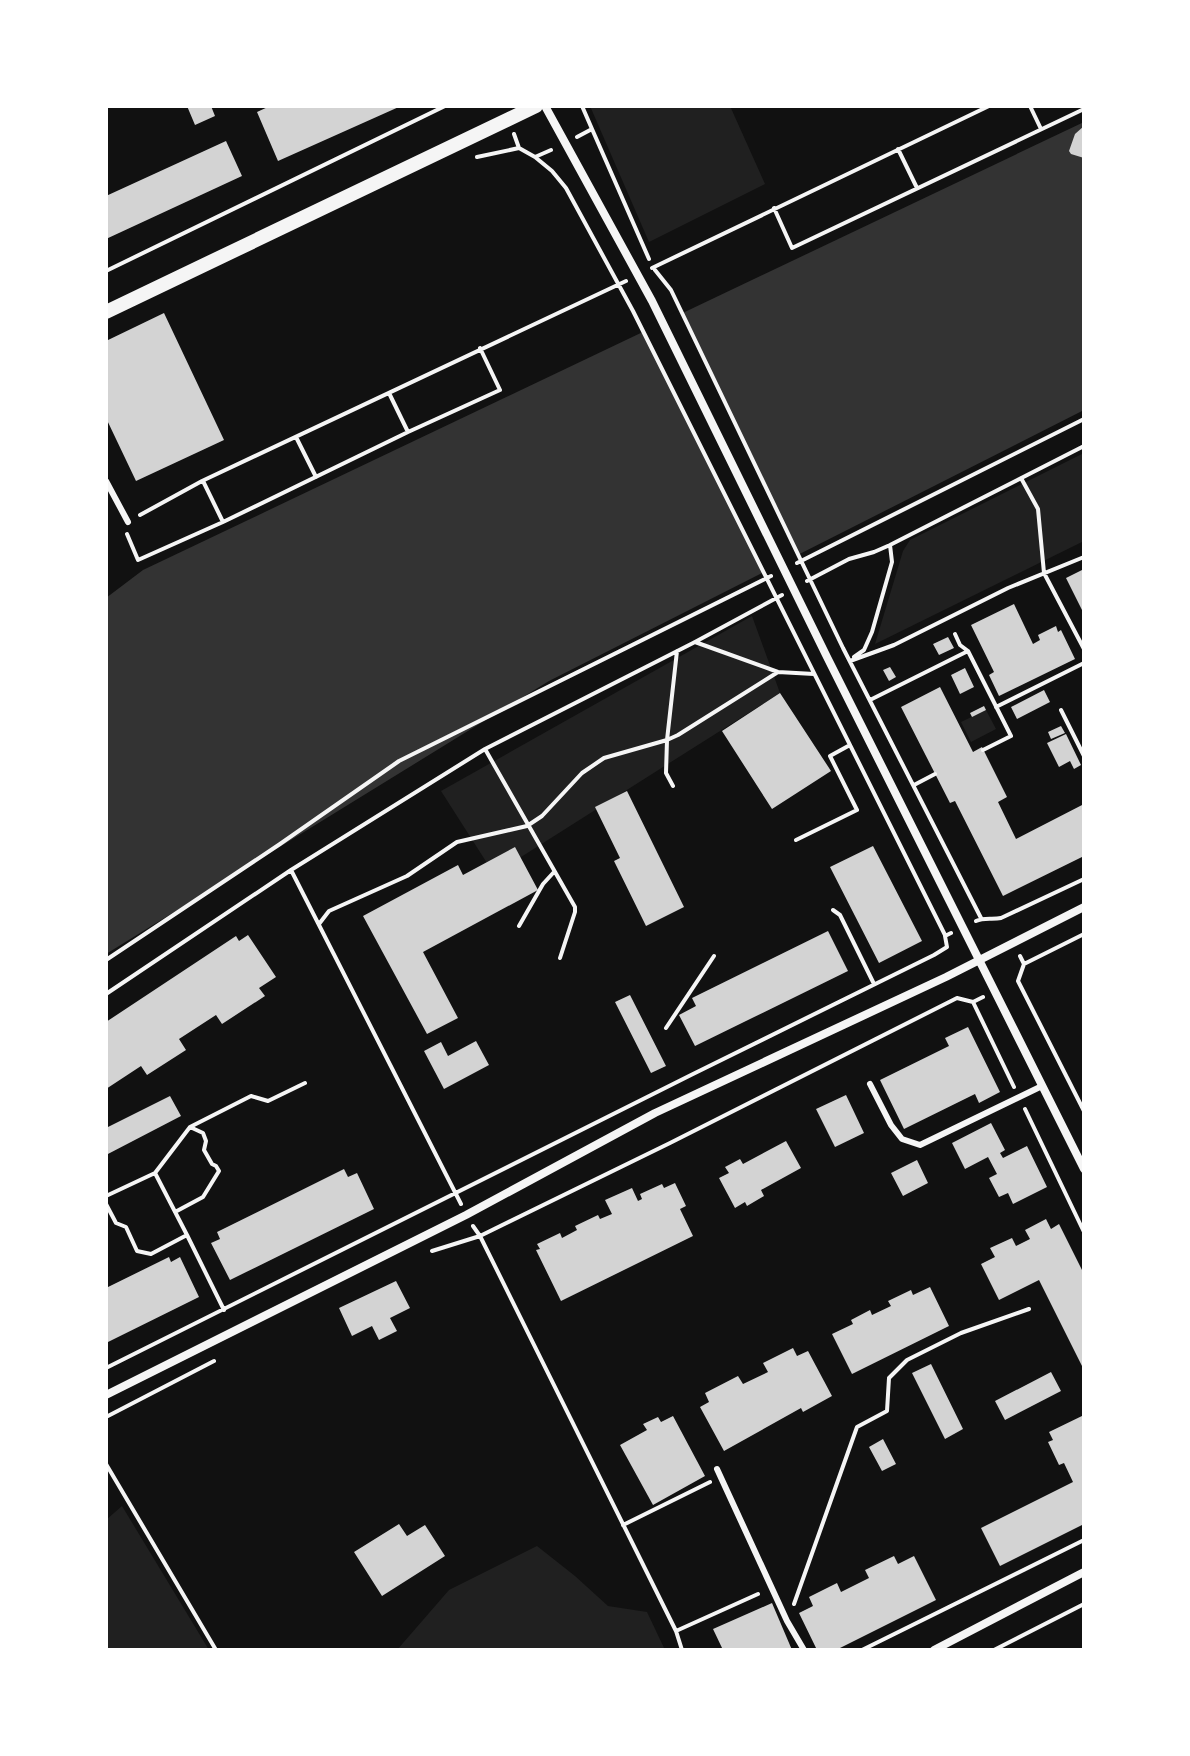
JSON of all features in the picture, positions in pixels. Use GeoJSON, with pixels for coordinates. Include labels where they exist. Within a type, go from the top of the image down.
{"type":"FeatureCollection","features":[{"type":"Feature","properties":{"kind":"street"},"geometry":{"type":"LineString","coordinates":[[106,312],[536,106]]}},
{"type":"Feature","properties":{"kind":"street"},"geometry":{"type":"LineString","coordinates":[[545,106],[652,301],[1084,1169]]}},
{"type":"Feature","properties":{"kind":"street"},"geometry":{"type":"LineString","coordinates":[[106,1395],[466,1215],[667,1107],[946,977],[1084,907]]}},
{"type":"Feature","properties":{"kind":"street"},"geometry":{"type":"LineString","coordinates":[[934,1650],[1084,1572]]}},
{"type":"Feature","properties":{"kind":"lane"},"geometry":{"type":"LineString","coordinates":[[106,481],[126,525]]}},
{"type":"Feature","properties":{"kind":"lane"},"geometry":{"type":"LineString","coordinates":[[870,1084],[891,1125],[902,1139],[920,1145],[1042,1086]]}},
{"type":"Feature","properties":{"kind":"lane"},"geometry":{"type":"LineString","coordinates":[[717,1469],[787,1621],[804,1650]]}},
{"type":"Feature","properties":{"kind":"path"},"geometry":{"type":"LineString","coordinates":[[106,271],[445,106]]}},
{"type":"Feature","properties":{"kind":"path"},"geometry":{"type":"LineString","coordinates":[[480,348],[500,390],[138,560],[126,525],[202,481],[480,348],[637,276],[989,106]]}},
{"type":"Feature","properties":{"kind":"path"},"geometry":{"type":"LineString","coordinates":[[1030,106],[1041,129]]}},
{"type":"Feature","properties":{"kind":"path"},"geometry":{"type":"LineString","coordinates":[[774,208],[792,248],[1084,109]]}},
{"type":"Feature","properties":{"kind":"path"},"geometry":{"type":"LineString","coordinates":[[106,1368],[947,947],[945,936],[633,311],[566,188],[552,171],[519,148],[508,118]]}},
{"type":"Feature","properties":{"kind":"path"},"geometry":{"type":"LineString","coordinates":[[592,129],[653,268],[671,290],[843,648],[981,918]]}},
{"type":"Feature","properties":{"kind":"path"},"geometry":{"type":"LineString","coordinates":[[898,149],[917,188]]}},
{"type":"Feature","properties":{"kind":"path"},"geometry":{"type":"LineString","coordinates":[[389,393],[408,432]]}},
{"type":"Feature","properties":{"kind":"path"},"geometry":{"type":"LineString","coordinates":[[861,534],[1084,421]]}},
{"type":"Feature","properties":{"kind":"path"},"geometry":{"type":"LineString","coordinates":[[796,564],[1084,421]]}},
{"type":"Feature","properties":{"kind":"path"},"geometry":{"type":"LineString","coordinates":[[296,437],[316,477]]}},
{"type":"Feature","properties":{"kind":"path"},"geometry":{"type":"LineString","coordinates":[[807,581],[849,559],[890,545],[1084,446]]}},
{"type":"Feature","properties":{"kind":"path"},"geometry":{"type":"LineString","coordinates":[[1021,477],[1038,509],[1044,573],[1084,649]]}},
{"type":"Feature","properties":{"kind":"path"},"geometry":{"type":"LineString","coordinates":[[202,481],[223,522]]}},
{"type":"Feature","properties":{"kind":"path"},"geometry":{"type":"LineString","coordinates":[[850,661],[864,650],[872,632],[892,562],[890,545]]}},
{"type":"Feature","properties":{"kind":"path"},"geometry":{"type":"LineString","coordinates":[[850,661],[894,645],[940,620],[1084,557]]}},
{"type":"Feature","properties":{"kind":"path"},"geometry":{"type":"LineString","coordinates":[[106,960],[399,761],[781,571]]}},
{"type":"Feature","properties":{"kind":"path"},"geometry":{"type":"LineString","coordinates":[[106,994],[291,870],[485,749],[793,589]]}},
{"type":"Feature","properties":{"kind":"path"},"geometry":{"type":"LineString","coordinates":[[955,634],[960,645],[968,651],[1011,736],[983,750]]}},
{"type":"Feature","properties":{"kind":"path"},"geometry":{"type":"LineString","coordinates":[[695,642],[778,672],[814,674]]}},
{"type":"Feature","properties":{"kind":"path"},"geometry":{"type":"LineString","coordinates":[[673,786],[666,773],[677,651]]}},
{"type":"Feature","properties":{"kind":"path"},"geometry":{"type":"LineString","coordinates":[[870,700],[968,651]]}},
{"type":"Feature","properties":{"kind":"path"},"geometry":{"type":"LineString","coordinates":[[996,707],[1084,663]]}},
{"type":"Feature","properties":{"kind":"path"},"geometry":{"type":"LineString","coordinates":[[319,924],[329,911],[407,876],[457,842],[527,826],[542,816],[591,766],[613,754],[667,740],[778,672]]}},
{"type":"Feature","properties":{"kind":"path"},"geometry":{"type":"LineString","coordinates":[[1061,710],[1084,756]]}},
{"type":"Feature","properties":{"kind":"path"},"geometry":{"type":"LineString","coordinates":[[796,840],[857,810],[830,756],[850,745]]}},
{"type":"Feature","properties":{"kind":"path"},"geometry":{"type":"LineString","coordinates":[[485,749],[575,912],[560,958]]}},
{"type":"Feature","properties":{"kind":"path"},"geometry":{"type":"LineString","coordinates":[[914,785],[935,774]]}},
{"type":"Feature","properties":{"kind":"path"},"geometry":{"type":"LineString","coordinates":[[291,870],[466,1215],[480,1236],[676,1631],[682,1650]]}},
{"type":"Feature","properties":{"kind":"path"},"geometry":{"type":"LineString","coordinates":[[519,926],[543,884],[554,872]]}},
{"type":"Feature","properties":{"kind":"path"},"geometry":{"type":"LineString","coordinates":[[945,936],[981,918],[1001,918],[1084,879]]}},
{"type":"Feature","properties":{"kind":"path"},"geometry":{"type":"LineString","coordinates":[[833,910],[840,915],[874,985]]}},
{"type":"Feature","properties":{"kind":"path"},"geometry":{"type":"LineString","coordinates":[[426,1253],[480,1236],[957,998],[973,1002],[1018,981],[1024,964],[1084,934]]}},
{"type":"Feature","properties":{"kind":"path"},"geometry":{"type":"LineString","coordinates":[[1012,942],[1024,964]]}},
{"type":"Feature","properties":{"kind":"path"},"geometry":{"type":"LineString","coordinates":[[666,1028],[714,956]]}},
{"type":"Feature","properties":{"kind":"path"},"geometry":{"type":"LineString","coordinates":[[1018,981],[1084,1111]]}},
{"type":"Feature","properties":{"kind":"path"},"geometry":{"type":"LineString","coordinates":[[973,1002],[1084,1232]]}},
{"type":"Feature","properties":{"kind":"path"},"geometry":{"type":"LineString","coordinates":[[106,1196],[155,1173],[190,1127],[251,1096],[268,1101],[305,1083]]}},
{"type":"Feature","properties":{"kind":"path"},"geometry":{"type":"LineString","coordinates":[[175,1212],[203,1197],[219,1171],[204,1150],[206,1141],[203,1133],[190,1127]]}},
{"type":"Feature","properties":{"kind":"path"},"geometry":{"type":"LineString","coordinates":[[155,1173],[224,1310]]}},
{"type":"Feature","properties":{"kind":"path"},"geometry":{"type":"LineString","coordinates":[[106,1204],[116,1223],[126,1227],[137,1251],[151,1254],[187,1235]]}},
{"type":"Feature","properties":{"kind":"path"},"geometry":{"type":"LineString","coordinates":[[787,1621],[857,1427],[887,1411],[889,1378],[907,1360],[961,1333],[1029,1309]]}},
{"type":"Feature","properties":{"kind":"path"},"geometry":{"type":"LineString","coordinates":[[106,1417],[218,1359]]}},
{"type":"Feature","properties":{"kind":"path"},"geometry":{"type":"LineString","coordinates":[[106,1464],[108,1474],[216,1650]]}},
{"type":"Feature","properties":{"kind":"path"},"geometry":{"type":"LineString","coordinates":[[623,1525],[720,1477]]}},
{"type":"Feature","properties":{"kind":"path"},"geometry":{"type":"LineString","coordinates":[[862,1650],[1084,1540]]}},
{"type":"Feature","properties":{"kind":"path"},"geometry":{"type":"LineString","coordinates":[[676,1631],[772,1587]]}},
{"type":"Feature","properties":{"kind":"path"},"geometry":{"type":"LineString","coordinates":[[994,1650],[1084,1604]]}},
{"type":"Feature","properties":{"kind":"shaded area"},"geometry":{"type":"Polygon","coordinates":[[[590,106],[730,106],[765,184],[649,242],[590,106]]]}},
{"type":"Feature","properties":{"kind":"shaded area"},"geometry":{"type":"Polygon","coordinates":[[[1084,122],[1084,410],[549,681],[106,954],[106,598],[143,570],[1084,122]]]}},
{"type":"Feature","properties":{"kind":"shaded area"},"geometry":{"type":"Polygon","coordinates":[[[1084,453],[1084,541],[875,644],[903,551],[910,540],[1084,453]]]}},
{"type":"Feature","properties":{"kind":"shaded area"},"geometry":{"type":"Polygon","coordinates":[[[752,616],[780,693],[494,874],[441,791],[752,616]]]}},
{"type":"Feature","properties":{"kind":"shaded area"},"geometry":{"type":"Polygon","coordinates":[[[986,710],[996,729],[971,742],[961,722],[986,710]]]}},
{"type":"Feature","properties":{"kind":"shaded area"},"geometry":{"type":"Polygon","coordinates":[[[122,1506],[209,1650],[106,1650],[106,1520],[122,1506]]]}},
{"type":"Feature","properties":{"kind":"shaded area"},"geometry":{"type":"Polygon","coordinates":[[[537,1546],[608,1606],[647,1612],[665,1650],[397,1650],[449,1590],[537,1546]]]}},
{"type":"Feature","properties":{"kind":"pier"},"geometry":{"type":"Polygon","coordinates":[[[680,310],[800,558],[765,576],[641,328],[680,310]]]}},
{"type":"Feature","properties":{"kind":"pier"},"geometry":{"type":"Polygon","coordinates":[[[1084,414],[852,532],[851,531],[1084,414]]]}},
{"type":"Feature","properties":{"kind":"building"},"geometry":{"type":"Polygon","coordinates":[[[187,106],[211,106],[215,116],[195,125],[187,106]]]}},
{"type":"Feature","properties":{"kind":"building"},"geometry":{"type":"Polygon","coordinates":[[[270,106],[401,106],[278,161],[257,112],[270,106]]]}},
{"type":"Feature","properties":{"kind":"building"},"geometry":{"type":"Polygon","coordinates":[[[1084,126],[1084,158],[1069,151],[1075,134],[1084,126]]]}},
{"type":"Feature","properties":{"kind":"building"},"geometry":{"type":"Polygon","coordinates":[[[226,141],[242,176],[106,239],[106,196],[226,141]]]}},
{"type":"Feature","properties":{"kind":"building"},"geometry":{"type":"Polygon","coordinates":[[[164,313],[224,440],[136,481],[106,418],[106,341],[164,313]]]}},
{"type":"Feature","properties":{"kind":"building"},"geometry":{"type":"Polygon","coordinates":[[[1084,569],[1084,614],[1066,578],[1084,569]]]}},
{"type":"Feature","properties":{"kind":"building"},"geometry":{"type":"Polygon","coordinates":[[[1014,604],[1033,644],[1040,640],[1038,635],[1056,626],[1075,659],[999,696],[989,675],[994,672],[971,625],[1014,604]]]}},
{"type":"Feature","properties":{"kind":"building"},"geometry":{"type":"Polygon","coordinates":[[[948,637],[954,648],[939,655],[933,644],[948,637]]]}},
{"type":"Feature","properties":{"kind":"building"},"geometry":{"type":"Polygon","coordinates":[[[890,667],[896,677],[889,681],[883,670],[890,667]]]}},
{"type":"Feature","properties":{"kind":"building"},"geometry":{"type":"Polygon","coordinates":[[[965,668],[974,687],[960,694],[951,675],[965,668]]]}},
{"type":"Feature","properties":{"kind":"building"},"geometry":{"type":"Polygon","coordinates":[[[940,687],[973,752],[982,747],[1007,797],[998,802],[1016,839],[1084,804],[1084,856],[1003,896],[955,801],[950,803],[901,707],[940,687]]]}},
{"type":"Feature","properties":{"kind":"building"},"geometry":{"type":"Polygon","coordinates":[[[1044,690],[1050,702],[1017,719],[1011,707],[1044,690]]]}},
{"type":"Feature","properties":{"kind":"building"},"geometry":{"type":"Polygon","coordinates":[[[780,693],[831,771],[772,809],[722,731],[780,693]]]}},
{"type":"Feature","properties":{"kind":"building"},"geometry":{"type":"Polygon","coordinates":[[[984,706],[986,710],[972,717],[970,713],[984,706]]]}},
{"type":"Feature","properties":{"kind":"building"},"geometry":{"type":"Polygon","coordinates":[[[1061,726],[1065,733],[1051,739],[1048,732],[1061,726]]]}},
{"type":"Feature","properties":{"kind":"building"},"geometry":{"type":"Polygon","coordinates":[[[1066,734],[1081,765],[1074,769],[1070,761],[1059,767],[1047,743],[1066,734]]]}},
{"type":"Feature","properties":{"kind":"building"},"geometry":{"type":"Polygon","coordinates":[[[627,791],[684,907],[646,926],[614,861],[620,858],[595,807],[627,791]]]}},
{"type":"Feature","properties":{"kind":"building"},"geometry":{"type":"Polygon","coordinates":[[[873,846],[922,941],[879,963],[830,867],[873,846]]]}},
{"type":"Feature","properties":{"kind":"building"},"geometry":{"type":"Polygon","coordinates":[[[515,847],[538,890],[423,952],[458,1018],[427,1034],[363,916],[458,865],[463,875],[515,847]]]}},
{"type":"Feature","properties":{"kind":"building"},"geometry":{"type":"Polygon","coordinates":[[[828,931],[848,971],[695,1046],[679,1015],[696,1006],[692,998],[828,931]]]}},
{"type":"Feature","properties":{"kind":"building"},"geometry":{"type":"Polygon","coordinates":[[[248,935],[276,977],[259,988],[265,996],[222,1024],[216,1015],[179,1039],[186,1050],[147,1075],[141,1066],[106,1089],[106,1022],[236,936],[239,941],[248,935]]]}},
{"type":"Feature","properties":{"kind":"building"},"geometry":{"type":"Polygon","coordinates":[[[630,995],[666,1066],[651,1073],[615,1002],[630,995]]]}},
{"type":"Feature","properties":{"kind":"building"},"geometry":{"type":"Polygon","coordinates":[[[968,1027],[1000,1092],[979,1103],[975,1094],[904,1129],[880,1080],[949,1046],[945,1038],[968,1027]]]}},
{"type":"Feature","properties":{"kind":"building"},"geometry":{"type":"Polygon","coordinates":[[[476,1041],[489,1065],[444,1089],[424,1051],[441,1042],[448,1056],[476,1041]]]}},
{"type":"Feature","properties":{"kind":"building"},"geometry":{"type":"Polygon","coordinates":[[[846,1095],[864,1133],[835,1147],[816,1109],[846,1095]]]}},
{"type":"Feature","properties":{"kind":"building"},"geometry":{"type":"Polygon","coordinates":[[[170,1096],[181,1116],[106,1155],[106,1128],[170,1096]]]}},
{"type":"Feature","properties":{"kind":"building"},"geometry":{"type":"Polygon","coordinates":[[[991,1123],[1005,1150],[1000,1153],[1003,1158],[1027,1146],[1047,1187],[1013,1204],[1008,1193],[999,1197],[989,1178],[997,1174],[988,1157],[965,1169],[952,1143],[991,1123]]]}},
{"type":"Feature","properties":{"kind":"building"},"geometry":{"type":"Polygon","coordinates":[[[786,1141],[801,1168],[761,1190],[764,1196],[747,1206],[745,1202],[735,1208],[719,1178],[729,1173],[725,1167],[740,1159],[743,1164],[786,1141]]]}},
{"type":"Feature","properties":{"kind":"building"},"geometry":{"type":"Polygon","coordinates":[[[917,1160],[928,1183],[903,1196],[891,1173],[917,1160]]]}},
{"type":"Feature","properties":{"kind":"building"},"geometry":{"type":"Polygon","coordinates":[[[344,1169],[348,1177],[357,1173],[374,1209],[230,1280],[211,1243],[220,1239],[217,1232],[344,1169]]]}},
{"type":"Feature","properties":{"kind":"building"},"geometry":{"type":"Polygon","coordinates":[[[675,1183],[686,1206],[680,1209],[693,1236],[561,1301],[536,1250],[540,1249],[537,1244],[560,1233],[562,1238],[577,1230],[575,1226],[598,1215],[600,1219],[612,1214],[605,1200],[632,1188],[638,1201],[642,1199],[640,1194],[662,1184],[664,1188],[675,1183]]]}},
{"type":"Feature","properties":{"kind":"building"},"geometry":{"type":"Polygon","coordinates":[[[1046,1219],[1051,1229],[1059,1224],[1084,1274],[1084,1370],[1039,1280],[999,1300],[981,1264],[995,1257],[990,1248],[1012,1238],[1016,1246],[1030,1239],[1025,1230],[1046,1219]]]}},
{"type":"Feature","properties":{"kind":"building"},"geometry":{"type":"Polygon","coordinates":[[[169,1257],[171,1262],[180,1257],[199,1297],[106,1343],[106,1288],[169,1257]]]}},
{"type":"Feature","properties":{"kind":"building"},"geometry":{"type":"Polygon","coordinates":[[[396,1281],[410,1308],[390,1318],[397,1331],[379,1340],[372,1326],[352,1336],[339,1308],[396,1281]]]}},
{"type":"Feature","properties":{"kind":"building"},"geometry":{"type":"Polygon","coordinates":[[[930,1287],[949,1326],[852,1374],[832,1334],[853,1324],[851,1320],[870,1310],[872,1315],[891,1306],[888,1301],[911,1290],[913,1295],[930,1287]]]}},
{"type":"Feature","properties":{"kind":"building"},"geometry":{"type":"Polygon","coordinates":[[[793,1348],[797,1356],[808,1351],[832,1396],[803,1412],[801,1408],[724,1451],[700,1407],[709,1402],[705,1393],[738,1376],[743,1384],[768,1372],[763,1363],[793,1348]]]}},
{"type":"Feature","properties":{"kind":"building"},"geometry":{"type":"Polygon","coordinates":[[[931,1364],[963,1429],[945,1439],[912,1373],[931,1364]]]}},
{"type":"Feature","properties":{"kind":"building"},"geometry":{"type":"Polygon","coordinates":[[[1051,1372],[1061,1391],[1005,1420],[995,1401],[1051,1372]]]}},
{"type":"Feature","properties":{"kind":"building"},"geometry":{"type":"Polygon","coordinates":[[[1084,1415],[1084,1524],[1000,1566],[981,1528],[1073,1482],[1064,1463],[1059,1465],[1048,1442],[1053,1440],[1049,1432],[1084,1415]]]}},
{"type":"Feature","properties":{"kind":"building"},"geometry":{"type":"Polygon","coordinates":[[[673,1416],[705,1476],[653,1505],[620,1445],[647,1430],[643,1424],[658,1417],[661,1422],[673,1416]]]}},
{"type":"Feature","properties":{"kind":"building"},"geometry":{"type":"Polygon","coordinates":[[[883,1439],[896,1464],[882,1471],[869,1447],[883,1439]]]}},
{"type":"Feature","properties":{"kind":"building"},"geometry":{"type":"Polygon","coordinates":[[[399,1524],[407,1536],[425,1525],[445,1556],[382,1596],[354,1552],[399,1524]]]}},
{"type":"Feature","properties":{"kind":"building"},"geometry":{"type":"Polygon","coordinates":[[[894,1556],[898,1564],[914,1556],[936,1600],[836,1650],[817,1650],[799,1613],[813,1606],[809,1597],[837,1583],[841,1592],[869,1578],[865,1570],[894,1556]]]}},
{"type":"Feature","properties":{"kind":"building"},"geometry":{"type":"Polygon","coordinates":[[[772,1603],[792,1650],[723,1650],[713,1629],[772,1603]]]}}]}
